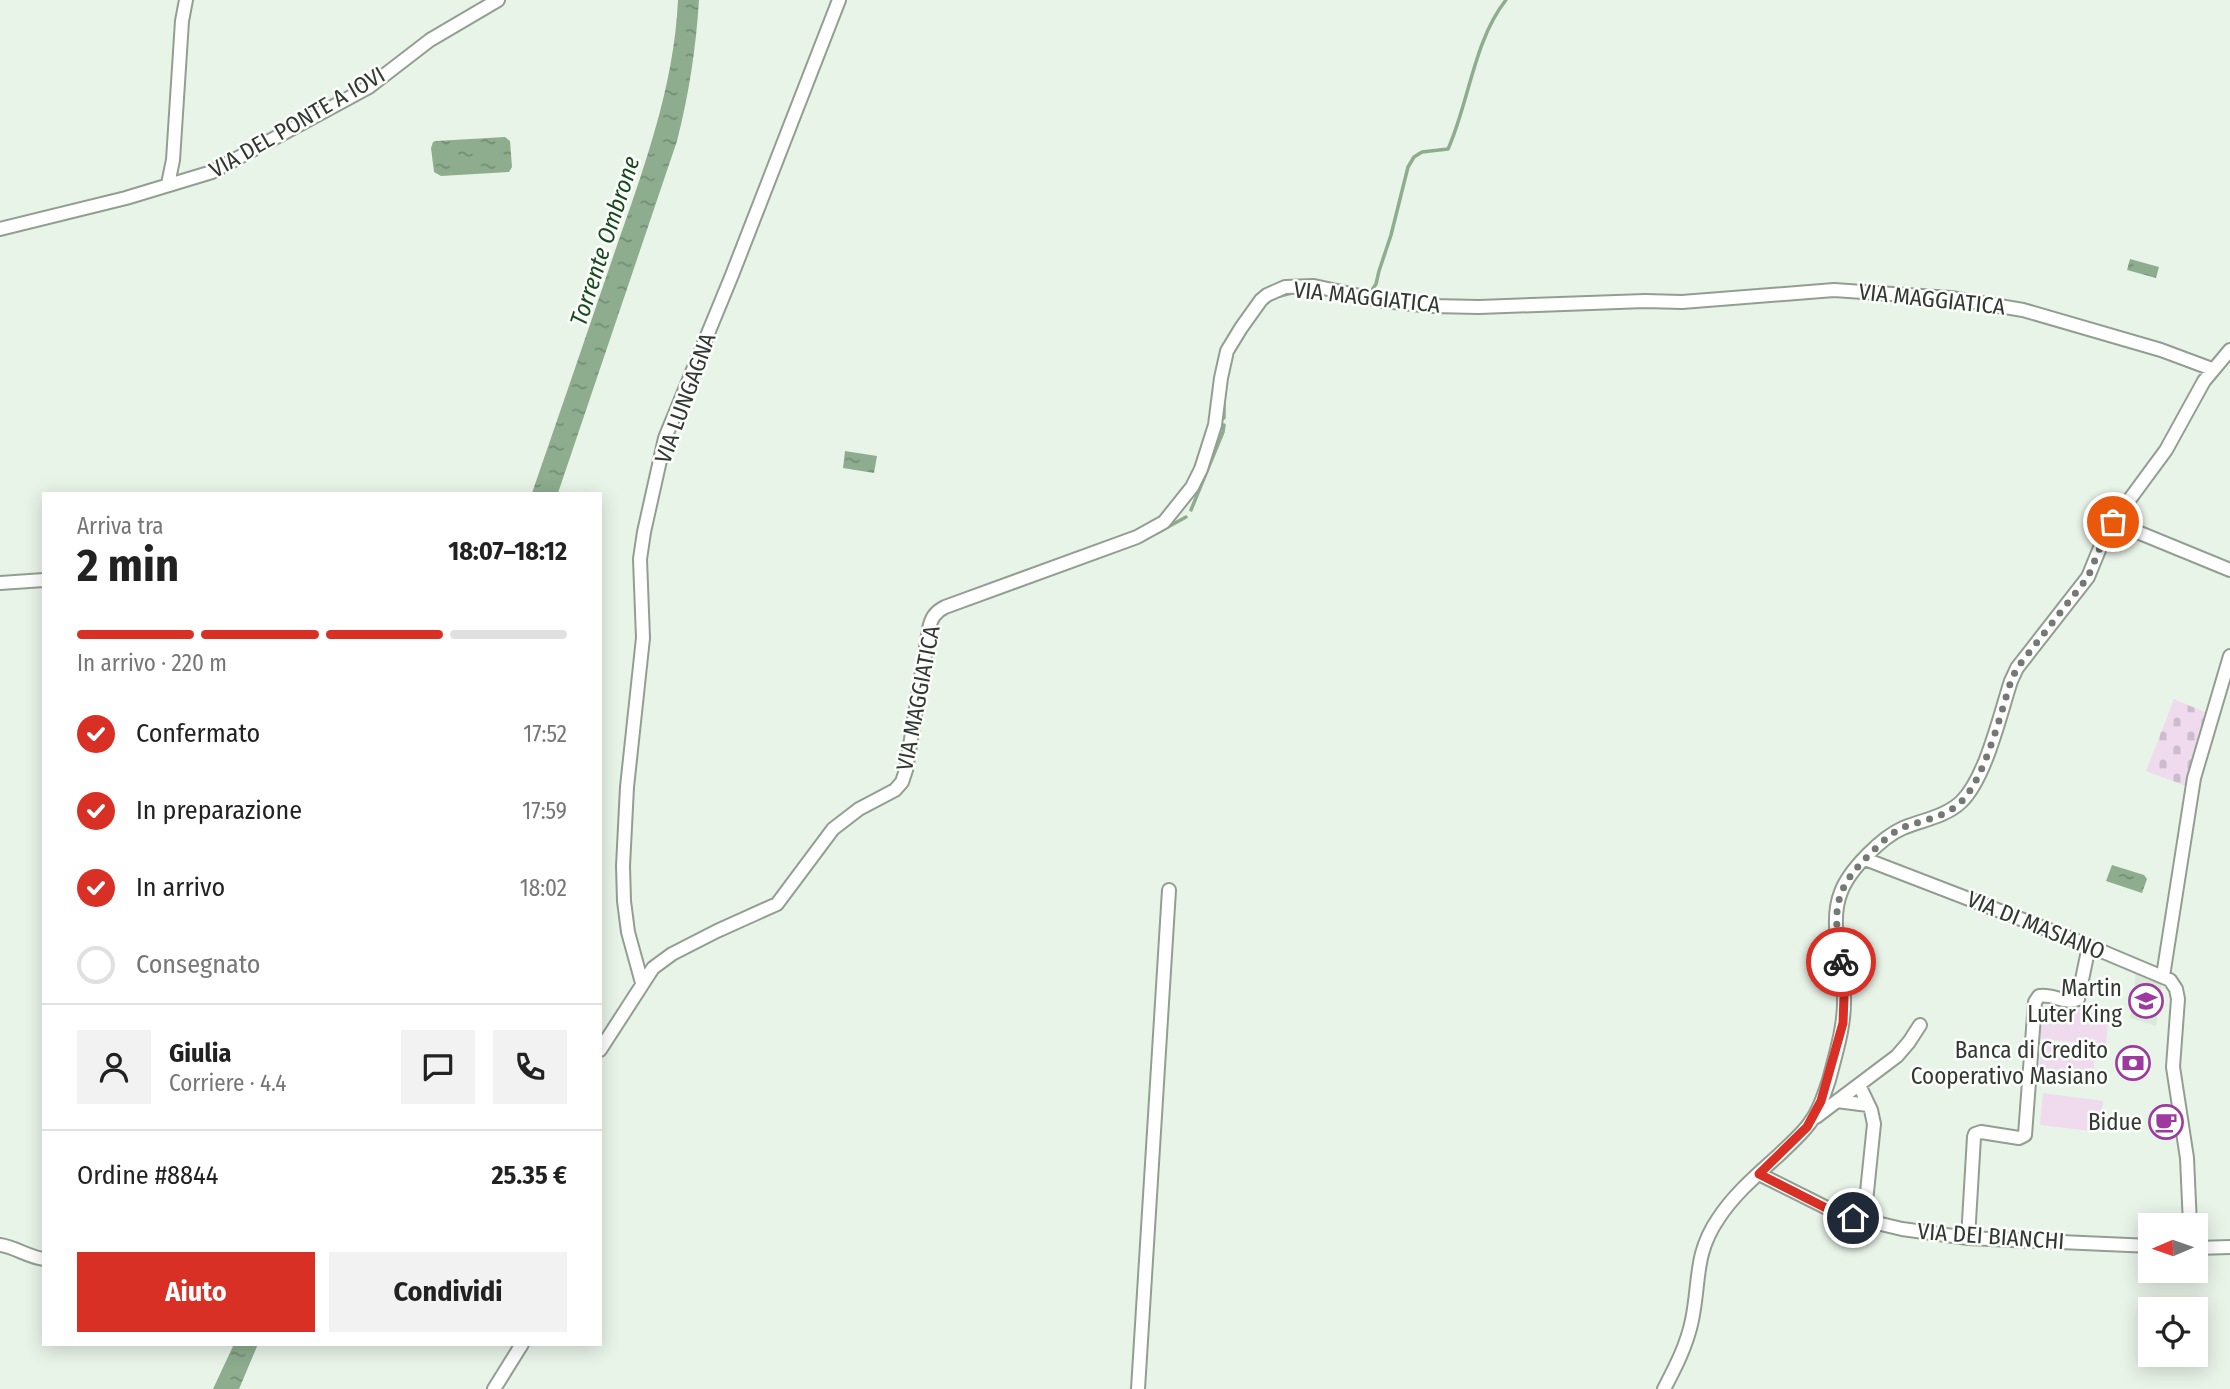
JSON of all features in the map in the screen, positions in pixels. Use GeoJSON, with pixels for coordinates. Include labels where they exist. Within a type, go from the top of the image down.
{"type":"FeatureCollection","features":[{"type":"Feature","properties":{"kind":"street"},"geometry":{"type":"LineString","coordinates":[[168,184],[173,160],[186,0]]}},
{"type":"Feature","properties":{"kind":"street","name":"VIA DEL PONTE A IOVI"},"geometry":{"type":"LineString","coordinates":[[0,229],[126,198],[212,172],[369,87],[436,36],[498,0]]}},
{"type":"Feature","properties":{"kind":"street","name":"VIA LUNGAGNA"},"geometry":{"type":"LineString","coordinates":[[642,983],[628,932],[623,866],[643,638],[640,559],[644,532],[665,438],[839,0]]}},
{"type":"Feature","properties":{"kind":"street","name":"VIA MAGGIATICA"},"geometry":{"type":"LineString","coordinates":[[602,1047],[653,968],[672,954],[777,904],[832,829],[859,809],[899,786],[906,770],[929,629],[935,614],[945,607],[1137,537],[1164,522],[1182,502],[1201,469],[1215,425],[1227,351],[1256,307],[1276,290],[1314,286],[1405,304],[1479,307],[1580,302],[1699,302],[1834,290],[1951,298],[2023,310],[2161,350],[2212,369]]}},
{"type":"Feature","properties":{"kind":"street"},"geometry":{"type":"LineString","coordinates":[[1664,1389],[1678,1361],[1692,1321],[1698,1266],[1704,1244],[1728,1205],[1800,1135],[1812,1119],[1825,1090],[1843,1023],[1844,997],[1836,924],[1840,893],[1847,879],[1897,831],[1946,813],[1967,795],[1981,771],[2017,668],[2088,577],[2113,522],[2166,450],[2212,369],[2230,350]]}},
{"type":"Feature","properties":{"kind":"street"},"geometry":{"type":"LineString","coordinates":[[2113,522],[2230,570]]}},
{"type":"Feature","properties":{"kind":"street"},"geometry":{"type":"LineString","coordinates":[[0,583],[42,580]]}},
{"type":"Feature","properties":{"kind":"street"},"geometry":{"type":"LineString","coordinates":[[2189,1213],[2187,1158],[2173,1067],[2178,999],[2173,984],[2163,975],[2194,778],[2230,656]]}},
{"type":"Feature","properties":{"kind":"street","name":"VIA DI MASIANO"},"geometry":{"type":"LineString","coordinates":[[1865,859],[2163,975]]}},
{"type":"Feature","properties":{"kind":"street"},"geometry":{"type":"LineString","coordinates":[[1138,1389],[1169,890]]}},
{"type":"Feature","properties":{"kind":"street"},"geometry":{"type":"LineString","coordinates":[[1968,1238],[1975,1134],[1981,1132],[2019,1138],[2025,1135],[2035,1002],[2039,996],[2045,995],[2070,1002],[2078,999],[2089,946]]}},
{"type":"Feature","properties":{"kind":"street"},"geometry":{"type":"LineString","coordinates":[[1812,1119],[1902,1052],[1920,1025]]}},
{"type":"Feature","properties":{"kind":"street"},"geometry":{"type":"LineString","coordinates":[[1859,1085],[1872,1115],[1873,1130],[1864,1221]]}},
{"type":"Feature","properties":{"kind":"street"},"geometry":{"type":"LineString","coordinates":[[1837,1101],[1868,1105]]}},
{"type":"Feature","properties":{"kind":"street","name":"VIA DEI BIANCHI"},"geometry":{"type":"LineString","coordinates":[[1759,1174],[1828,1209],[1864,1221],[1968,1238],[2138,1245]]}},
{"type":"Feature","properties":{"kind":"street"},"geometry":{"type":"LineString","coordinates":[[0,1245],[42,1258]]}},
{"type":"Feature","properties":{"kind":"street"},"geometry":{"type":"LineString","coordinates":[[2208,1248],[2230,1247]]}},
{"type":"Feature","properties":{"kind":"street"},"geometry":{"type":"LineString","coordinates":[[494,1389],[522,1346]]}},
{"type":"Feature","properties":{"kind":"shaded area","name":"Martin Luter King"},"geometry":{"type":"Polygon","coordinates":[[[2136,971],[2162,984],[2156,1026],[2130,1018],[2136,971]]]}},
{"type":"Feature","properties":{"kind":"green space"},"geometry":{"type":"Polygon","coordinates":[[[2174,699],[2209,714],[2186,786],[2146,771],[2174,699]]]}},
{"type":"Feature","properties":{"kind":"green space"},"geometry":{"type":"Polygon","coordinates":[[[2043,1006],[2109,1012],[2106,1045],[2040,1039],[2043,1006]]]}},
{"type":"Feature","properties":{"kind":"green space"},"geometry":{"type":"Polygon","coordinates":[[[2042,1042],[2096,1048],[2093,1074],[2039,1068],[2042,1042]]]}},
{"type":"Feature","properties":{"kind":"green space"},"geometry":{"type":"Polygon","coordinates":[[[2043,1093],[2103,1101],[2099,1132],[2040,1125],[2043,1093]]]}},
{"type":"Feature","properties":{"kind":"water"},"geometry":{"type":"Polygon","coordinates":[[[678,0],[699,0],[691,71],[677,141],[558,492],[532,492],[655,130],[675,33],[678,0]]]}},
{"type":"Feature","properties":{"kind":"water"},"geometry":{"type":"Polygon","coordinates":[[[505,137],[510,141],[512,167],[509,172],[441,176],[434,172],[431,148],[433,142],[505,137]]]}},
{"type":"Feature","properties":{"kind":"water"},"geometry":{"type":"Polygon","coordinates":[[[2130,259],[2159,267],[2156,278],[2127,270],[2130,259]]]}},
{"type":"Feature","properties":{"kind":"water"},"geometry":{"type":"Polygon","coordinates":[[[845,451],[877,456],[874,473],[843,468],[845,451]]]}},
{"type":"Feature","properties":{"kind":"water"},"geometry":{"type":"Polygon","coordinates":[[[2112,865],[2144,875],[2147,879],[2142,893],[2106,881],[2112,865]]]}},
{"type":"Feature","properties":{"kind":"water"},"geometry":{"type":"Polygon","coordinates":[[[233,1346],[257,1346],[239,1389],[213,1389],[233,1346]]]}},
{"type":"Feature","properties":{"kind":"waterway"},"geometry":{"type":"LineString","coordinates":[[1372,290],[1391,235],[1408,167],[1414,157],[1422,152],[1448,149],[1486,34],[1506,0]]}},
{"type":"Feature","properties":{"kind":"waterway"},"geometry":{"type":"LineString","coordinates":[[1280,296],[1296,292]]}},
{"type":"Feature","properties":{"kind":"waterway"},"geometry":{"type":"LineString","coordinates":[[1224,403],[1224,418]]}},
{"type":"Feature","properties":{"kind":"waterway"},"geometry":{"type":"LineString","coordinates":[[1191,510],[1224,425]]}},
{"type":"Feature","properties":{"kind":"waterway"},"geometry":{"type":"LineString","coordinates":[[1157,533],[1186,517]]}},
{"type":"Feature","properties":{"kind":"way so far"},"geometry":{"type":"LineString","coordinates":[[1841,962],[1836,924],[1840,893],[1847,879],[1891,835],[1946,813],[1967,795],[1981,771],[2017,668],[2088,577],[2113,522]]}},
{"type":"Feature","properties":{"kind":"place","name":"Martin Luter King"},"geometry":{"type":"Point","coordinates":[2146,1001]}},
{"type":"Feature","properties":{"kind":"place","name":"Banca di Credito Cooperativo Masiano"},"geometry":{"type":"Point","coordinates":[2133,1063]}},
{"type":"Feature","properties":{"kind":"place","name":"Bidue"},"geometry":{"type":"Point","coordinates":[2166,1122]}},
{"type":"Feature","properties":{"kind":"route"},"geometry":{"type":"LineString","coordinates":[[1841,962],[1843,1023],[1821,1101],[1807,1127],[1759,1174],[1828,1209],[1853,1218]]}},
{"type":"Feature","properties":{"kind":"water label","name":"Torrente Ombrone"},"geometry":{"type":"Point","coordinates":[605,241]}}]}
